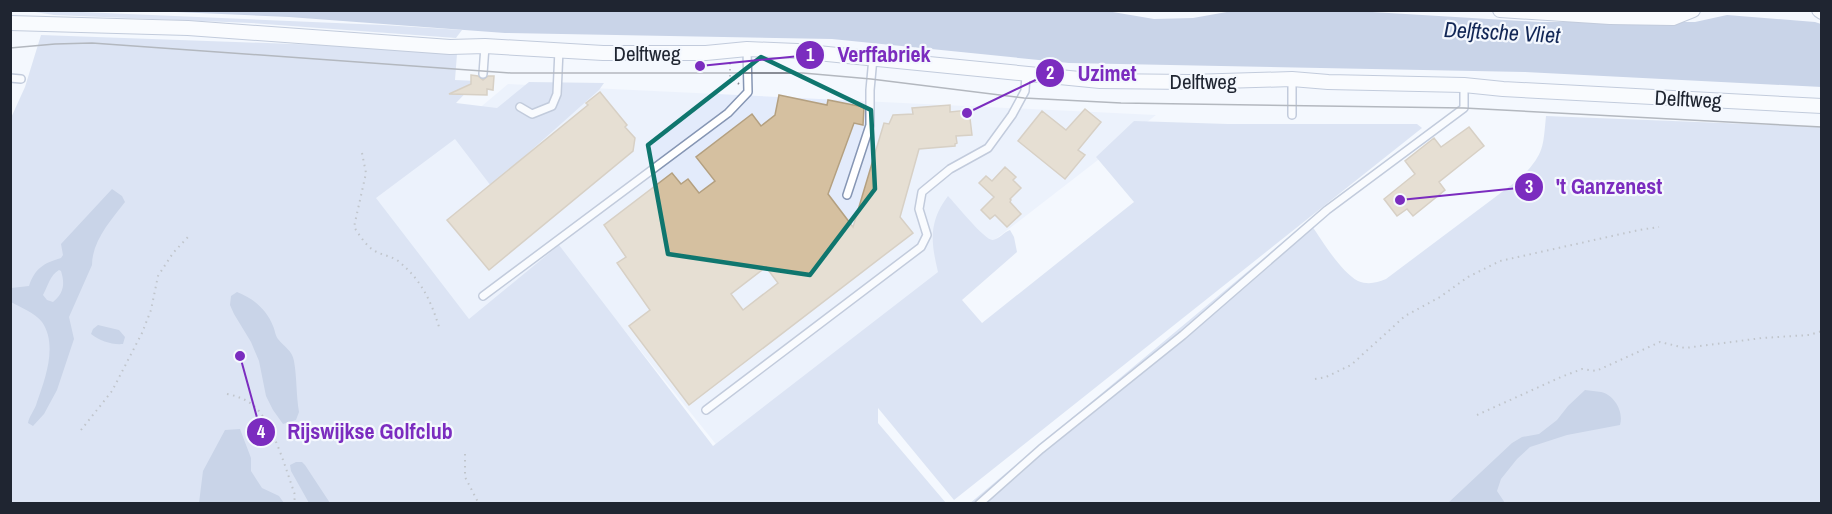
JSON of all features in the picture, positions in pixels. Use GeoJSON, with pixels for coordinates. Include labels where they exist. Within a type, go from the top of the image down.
{"type":"FeatureCollection","features":[{"type":"Feature","properties":{"kind":"street"},"geometry":{"type":"LineString","coordinates":[[1500,10],[1610,17],[1672,14],[1693,10]]}},
{"type":"Feature","properties":{"kind":"street","name":"Delftweg"},"geometry":{"type":"LineString","coordinates":[[10,23],[188,28],[450,47],[485,46],[603,53],[706,53],[747,50],[807,52],[1100,81],[1189,82],[1292,79],[1464,85],[1821,106]]}},
{"type":"Feature","properties":{"kind":"lane"},"geometry":{"type":"LineString","coordinates":[[483,74],[485,46]]}},
{"type":"Feature","properties":{"kind":"lane"},"geometry":{"type":"LineString","coordinates":[[520,107],[532,114],[552,106],[557,94],[559,50]]}},
{"type":"Feature","properties":{"kind":"lane"},"geometry":{"type":"LineString","coordinates":[[483,296],[728,113],[748,92],[747,50]]}},
{"type":"Feature","properties":{"kind":"lane"},"geometry":{"type":"LineString","coordinates":[[847,195],[870,125],[873,58]]}},
{"type":"Feature","properties":{"kind":"lane"},"geometry":{"type":"LineString","coordinates":[[706,410],[921,247],[927,235],[919,209],[922,192],[950,169],[988,148],[1018,105],[1025,91],[1026,74]]}},
{"type":"Feature","properties":{"kind":"lane"},"geometry":{"type":"LineString","coordinates":[[10,78],[21,79]]}},
{"type":"Feature","properties":{"kind":"lane"},"geometry":{"type":"LineString","coordinates":[[1292,79],[1292,115]]}},
{"type":"Feature","properties":{"kind":"lane"},"geometry":{"type":"LineString","coordinates":[[979,504],[1041,449],[1183,335],[1327,210],[1464,108],[1464,85]]}},
{"type":"Feature","properties":{"kind":"path"},"geometry":{"type":"LineString","coordinates":[[730,51],[730,76],[748,92]]}},
{"type":"Feature","properties":{"kind":"path"},"geometry":{"type":"LineString","coordinates":[[362,153],[366,174],[354,227],[375,251],[395,259],[415,278],[431,301],[440,330]]}},
{"type":"Feature","properties":{"kind":"path"},"geometry":{"type":"LineString","coordinates":[[1315,379],[1326,377],[1351,365],[1405,316],[1440,297],[1468,277],[1500,261],[1659,227]]}},
{"type":"Feature","properties":{"kind":"path"},"geometry":{"type":"LineString","coordinates":[[81,430],[112,391],[142,333],[151,310],[158,276],[173,253],[189,237]]}},
{"type":"Feature","properties":{"kind":"path"},"geometry":{"type":"LineString","coordinates":[[1477,415],[1561,377],[1582,369],[1596,371],[1660,342],[1685,348],[1821,332]]}},
{"type":"Feature","properties":{"kind":"path"},"geometry":{"type":"LineString","coordinates":[[227,394],[239,396],[254,406],[269,426],[295,495],[294,504]]}},
{"type":"Feature","properties":{"kind":"path"},"geometry":{"type":"LineString","coordinates":[[465,454],[465,477],[479,504]]}},
{"type":"Feature","properties":{"kind":"highlighted area"},"geometry":{"type":"Polygon","coordinates":[[[761,57],[871,110],[875,189],[810,275],[668,254],[648,145],[761,57]]]}},
{"type":"Feature","properties":{"kind":"shaded area"},"geometry":{"type":"Polygon","coordinates":[[[29,11],[462,30],[456,38],[251,23],[54,15],[29,11]]]}},
{"type":"Feature","properties":{"kind":"shaded area"},"geometry":{"type":"Polygon","coordinates":[[[41,35],[321,45],[457,54],[455,80],[477,81],[456,103],[497,108],[529,82],[604,83],[599,90],[491,186],[455,139],[376,198],[469,319],[559,245],[713,446],[938,272],[933,242],[934,224],[948,196],[989,239],[993,240],[1010,230],[1014,237],[1017,252],[962,300],[982,323],[1134,202],[1096,157],[1134,121],[1228,124],[1417,124],[1422,128],[954,500],[878,408],[878,423],[946,503],[11,504],[10,120],[25,87],[41,35]]]}},
{"type":"Feature","properties":{"kind":"shaded area"},"geometry":{"type":"Polygon","coordinates":[[[508,84],[1156,115],[939,283],[719,448],[562,253],[466,330],[362,207],[508,84]]]}},
{"type":"Feature","properties":{"kind":"shaded area"},"geometry":{"type":"Polygon","coordinates":[[[1546,116],[1821,127],[1821,503],[969,504],[1301,227],[1306,231],[1312,226],[1339,264],[1358,281],[1372,283],[1386,279],[1522,177],[1535,162],[1541,150],[1546,116]]]}},
{"type":"Feature","properties":{"kind":"water","name":"Delftsche Vliet"},"geometry":{"type":"Polygon","coordinates":[[[1101,10],[1154,19],[1193,18],[1238,10],[1339,10],[1539,22],[1695,22],[1727,15],[1815,22],[1821,24],[1822,87],[1525,72],[1069,63],[832,39],[505,33],[289,17],[153,11],[1101,10]]]}},
{"type":"Feature","properties":{"kind":"water"},"geometry":{"type":"Polygon","coordinates":[[[112,189],[122,196],[125,202],[99,239],[92,265],[69,317],[74,339],[57,390],[44,414],[33,426],[28,423],[46,373],[50,351],[49,341],[42,322],[27,310],[11,302],[11,288],[29,286],[41,267],[61,258],[63,255],[61,244],[112,189]],[[61,271],[53,275],[43,295],[47,300],[53,302],[61,292],[63,280],[61,271]]]}},
{"type":"Feature","properties":{"kind":"water"},"geometry":{"type":"Polygon","coordinates":[[[237,292],[254,301],[263,310],[280,342],[293,357],[299,412],[296,420],[283,424],[266,396],[259,361],[230,305],[231,296],[237,292]]]}},
{"type":"Feature","properties":{"kind":"water"},"geometry":{"type":"Polygon","coordinates":[[[98,325],[119,330],[125,337],[123,344],[106,342],[91,334],[98,325]]]}},
{"type":"Feature","properties":{"kind":"water"},"geometry":{"type":"Polygon","coordinates":[[[1585,390],[1601,392],[1614,400],[1621,414],[1620,425],[1567,435],[1530,447],[1501,479],[1497,491],[1505,503],[1448,503],[1512,443],[1522,437],[1539,434],[1557,420],[1585,390]]]}},
{"type":"Feature","properties":{"kind":"water"},"geometry":{"type":"Polygon","coordinates":[[[240,429],[251,458],[251,471],[262,488],[279,496],[284,503],[199,503],[203,471],[225,430],[240,429]]]}},
{"type":"Feature","properties":{"kind":"water"},"geometry":{"type":"Polygon","coordinates":[[[302,462],[305,465],[330,503],[309,503],[291,471],[290,465],[302,462]]]}},
{"type":"Feature","properties":{"kind":"building"},"geometry":{"type":"Polygon","coordinates":[[[471,75],[483,80],[488,76],[494,76],[493,90],[487,89],[487,95],[449,94],[471,84],[471,75]]]}},
{"type":"Feature","properties":{"kind":"building"},"geometry":{"type":"Polygon","coordinates":[[[600,92],[635,138],[633,151],[489,270],[447,220],[588,105],[586,103],[600,92]]]}},
{"type":"Feature","properties":{"kind":"building"},"geometry":{"type":"Polygon","coordinates":[[[779,95],[827,105],[828,100],[864,107],[863,125],[854,123],[828,194],[853,227],[884,123],[889,124],[893,115],[913,114],[912,108],[950,105],[950,112],[969,110],[972,135],[956,136],[955,146],[919,149],[900,217],[913,233],[689,405],[629,326],[650,310],[617,263],[626,257],[604,225],[672,173],[681,184],[688,179],[699,193],[715,181],[696,157],[752,114],[761,126],[775,115],[779,95]],[[766,267],[731,294],[743,310],[778,283],[766,267]]]}},
{"type":"Feature","properties":{"kind":"building"},"geometry":{"type":"Polygon","coordinates":[[[1085,109],[1101,122],[1078,150],[1085,155],[1065,179],[1018,141],[1042,111],[1066,130],[1085,109]]]}},
{"type":"Feature","properties":{"kind":"building"},"geometry":{"type":"Polygon","coordinates":[[[1469,127],[1484,146],[1439,182],[1445,190],[1413,216],[1407,209],[1397,216],[1384,199],[1415,174],[1405,161],[1434,138],[1441,147],[1469,127]]]}},
{"type":"Feature","properties":{"kind":"building"},"geometry":{"type":"Polygon","coordinates":[[[1005,167],[1016,177],[1013,180],[1021,188],[1010,199],[1010,202],[1021,214],[1007,227],[995,215],[990,219],[981,210],[994,197],[979,183],[986,176],[992,181],[1005,167]]]}},
{"type":"Feature","properties":{"kind":"tram line"},"geometry":{"type":"LineString","coordinates":[[10,48],[92,43],[511,73],[803,73],[1024,98],[1121,103],[1464,108],[1822,127]]}},
{"type":"Feature","properties":{"kind":"place","name":"Verffabriek"},"geometry":{"type":"Point","coordinates":[700,66]}},
{"type":"Feature","properties":{"kind":"place","name":"Uzimet"},"geometry":{"type":"Point","coordinates":[967,113]}},
{"type":"Feature","properties":{"kind":"place","name":"'t Ganzenest"},"geometry":{"type":"Point","coordinates":[1400,200]}},
{"type":"Feature","properties":{"kind":"place","name":"Rijswijkse Golfclub"},"geometry":{"type":"Point","coordinates":[240,356]}}]}
